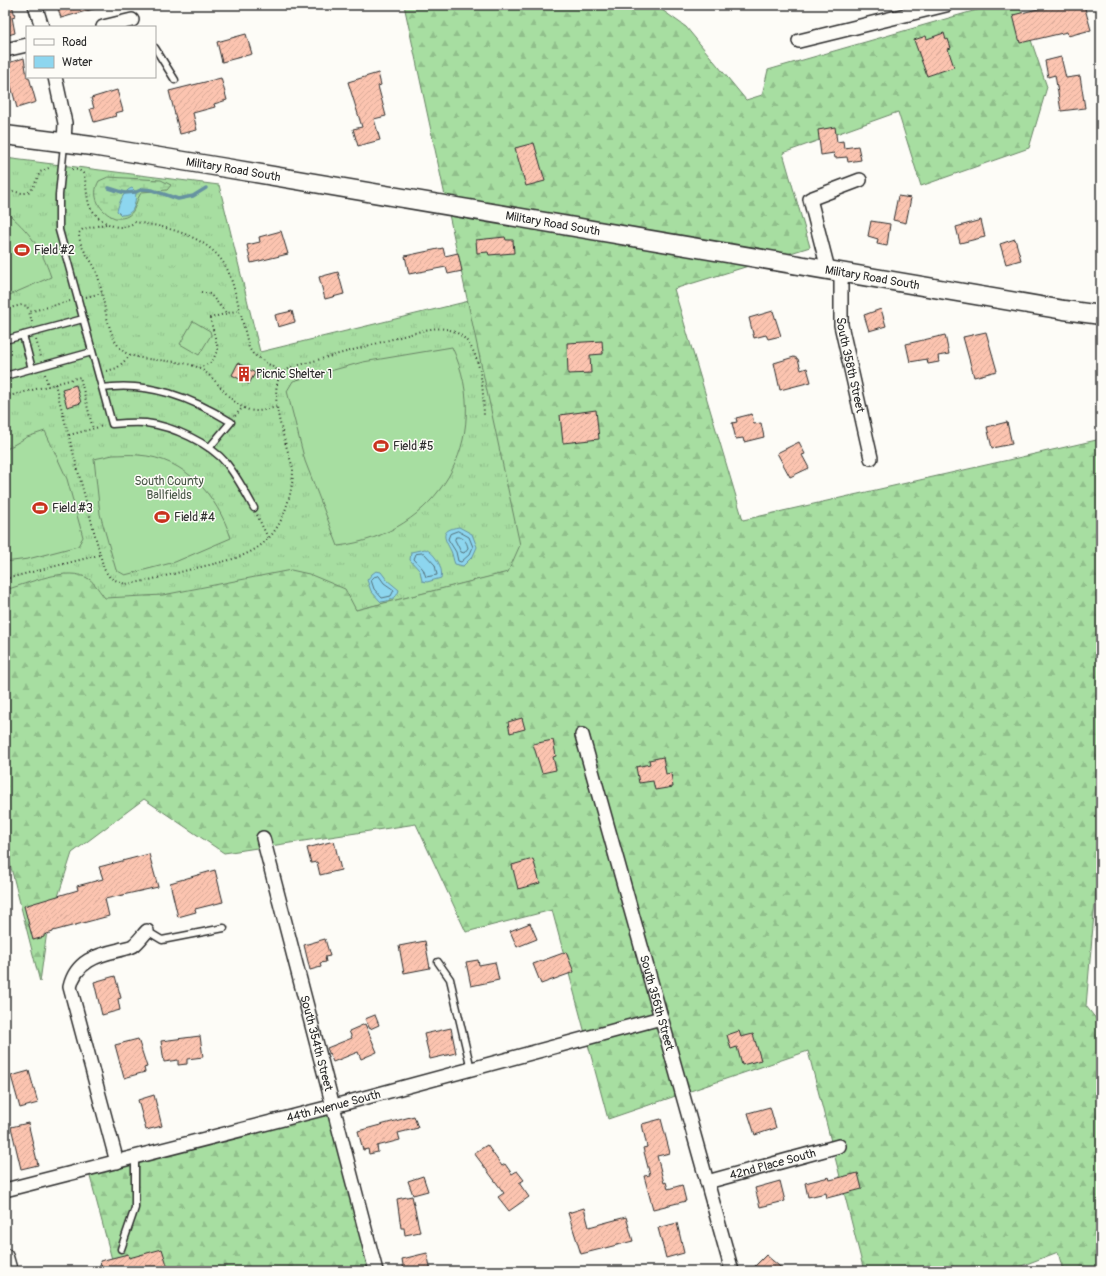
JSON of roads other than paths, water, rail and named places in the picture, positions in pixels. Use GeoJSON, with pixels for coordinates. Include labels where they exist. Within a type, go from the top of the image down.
{"type":"FeatureCollection","features":[{"type":"Feature","properties":{"kind":"main road","name":"Military Road South"},"geometry":{"type":"LineString","coordinates":[[5,135],[233,169],[1064,310],[1101,315]]}},
{"type":"Feature","properties":{"kind":"street"},"geometry":{"type":"LineString","coordinates":[[35,5],[42,26]]}},
{"type":"Feature","properties":{"kind":"street"},"geometry":{"type":"LineString","coordinates":[[799,41],[946,5]]}},
{"type":"Feature","properties":{"kind":"street"},"geometry":{"type":"LineString","coordinates":[[109,26],[134,22]]}},
{"type":"Feature","properties":{"kind":"street"},"geometry":{"type":"LineString","coordinates":[[5,50],[26,45]]}},
{"type":"Feature","properties":{"kind":"street"},"geometry":{"type":"LineString","coordinates":[[55,78],[65,123],[64,143]]}},
{"type":"Feature","properties":{"kind":"street","name":"South 358th Street"},"geometry":{"type":"LineString","coordinates":[[860,180],[810,199],[835,270],[840,325],[871,458]]}},
{"type":"Feature","properties":{"kind":"street","name":"South 356th Street"},"geometry":{"type":"LineString","coordinates":[[582,735],[732,1271]]}},
{"type":"Feature","properties":{"kind":"street","name":"South 354th Street"},"geometry":{"type":"LineString","coordinates":[[263,838],[376,1271]]}},
{"type":"Feature","properties":{"kind":"street"},"geometry":{"type":"LineString","coordinates":[[117,1162],[70,987],[72,979],[78,968],[86,961],[96,956],[134,946],[147,931]]}},
{"type":"Feature","properties":{"kind":"street","name":"44th Avenue South"},"geometry":{"type":"LineString","coordinates":[[5,1190],[334,1106],[661,1018]]}},
{"type":"Feature","properties":{"kind":"street","name":"42nd Place South"},"geometry":{"type":"LineString","coordinates":[[707,1182],[839,1146]]}},
{"type":"Feature","properties":{"kind":"street"},"geometry":{"type":"LineString","coordinates":[[5,1257],[9,1271]]}},
{"type":"Feature","properties":{"kind":"lane"},"geometry":{"type":"LineString","coordinates":[[156,50],[175,80]]}},
{"type":"Feature","properties":{"kind":"lane"},"geometry":{"type":"LineString","coordinates":[[64,143],[59,195],[59,230],[112,424],[147,423],[181,434],[209,448],[227,464],[254,508]]}},
{"type":"Feature","properties":{"kind":"lane"},"geometry":{"type":"LineString","coordinates":[[5,340],[83,319]]}},
{"type":"Feature","properties":{"kind":"lane"},"geometry":{"type":"LineString","coordinates":[[23,335],[32,369]]}},
{"type":"Feature","properties":{"kind":"lane"},"geometry":{"type":"LineString","coordinates":[[5,376],[92,352]]}},
{"type":"Feature","properties":{"kind":"lane"},"geometry":{"type":"LineString","coordinates":[[102,388],[128,386],[154,389],[187,398],[208,408],[231,422],[209,448]]}},
{"type":"Feature","properties":{"kind":"lane"},"geometry":{"type":"LineString","coordinates":[[147,931],[162,940],[224,928]]}},
{"type":"Feature","properties":{"kind":"lane"},"geometry":{"type":"LineString","coordinates":[[438,962],[450,979],[471,1069]]}},
{"type":"Feature","properties":{"kind":"lane"},"geometry":{"type":"LineString","coordinates":[[121,1249],[134,1208],[135,1157]]}},
{"type":"Feature","properties":{"kind":"water"},"geometry":{"type":"Polygon","coordinates":[[[132,188],[136,192],[132,211],[126,215],[121,215],[117,211],[121,201],[124,194],[132,188]]]}},
{"type":"Feature","properties":{"kind":"water"},"geometry":{"type":"Polygon","coordinates":[[[459,527],[472,534],[477,547],[473,556],[463,566],[455,564],[452,553],[445,539],[448,530],[459,527]]]}},
{"type":"Feature","properties":{"kind":"water"},"geometry":{"type":"Polygon","coordinates":[[[425,549],[432,553],[438,561],[442,574],[441,578],[427,582],[422,581],[420,571],[410,560],[411,552],[425,549]]]}},
{"type":"Feature","properties":{"kind":"water"},"geometry":{"type":"Polygon","coordinates":[[[376,571],[381,572],[387,580],[399,590],[396,596],[392,599],[381,602],[371,591],[367,580],[376,571]]]}},
{"type":"Feature","properties":{"kind":"waterway"},"geometry":{"type":"LineString","coordinates":[[109,188],[125,193],[136,192],[143,189],[152,190],[178,199],[193,196],[206,188]]}},
{"type":"Feature","properties":{"kind":"place","name":"Field #2"},"geometry":{"type":"Point","coordinates":[22,250]}},
{"type":"Feature","properties":{"kind":"place","name":"Picnic Shelter 1"},"geometry":{"type":"Point","coordinates":[244,374]}},
{"type":"Feature","properties":{"kind":"place","name":"Field #5"},"geometry":{"type":"Point","coordinates":[381,446]}},
{"type":"Feature","properties":{"kind":"place","name":"Field #3"},"geometry":{"type":"Point","coordinates":[40,508]}},
{"type":"Feature","properties":{"kind":"place","name":"Field #4"},"geometry":{"type":"Point","coordinates":[162,517]}},
{"type":"Feature","properties":{"kind":"park label","name":"South County Ballfields"},"geometry":{"type":"Point","coordinates":[169,488]}}]}
